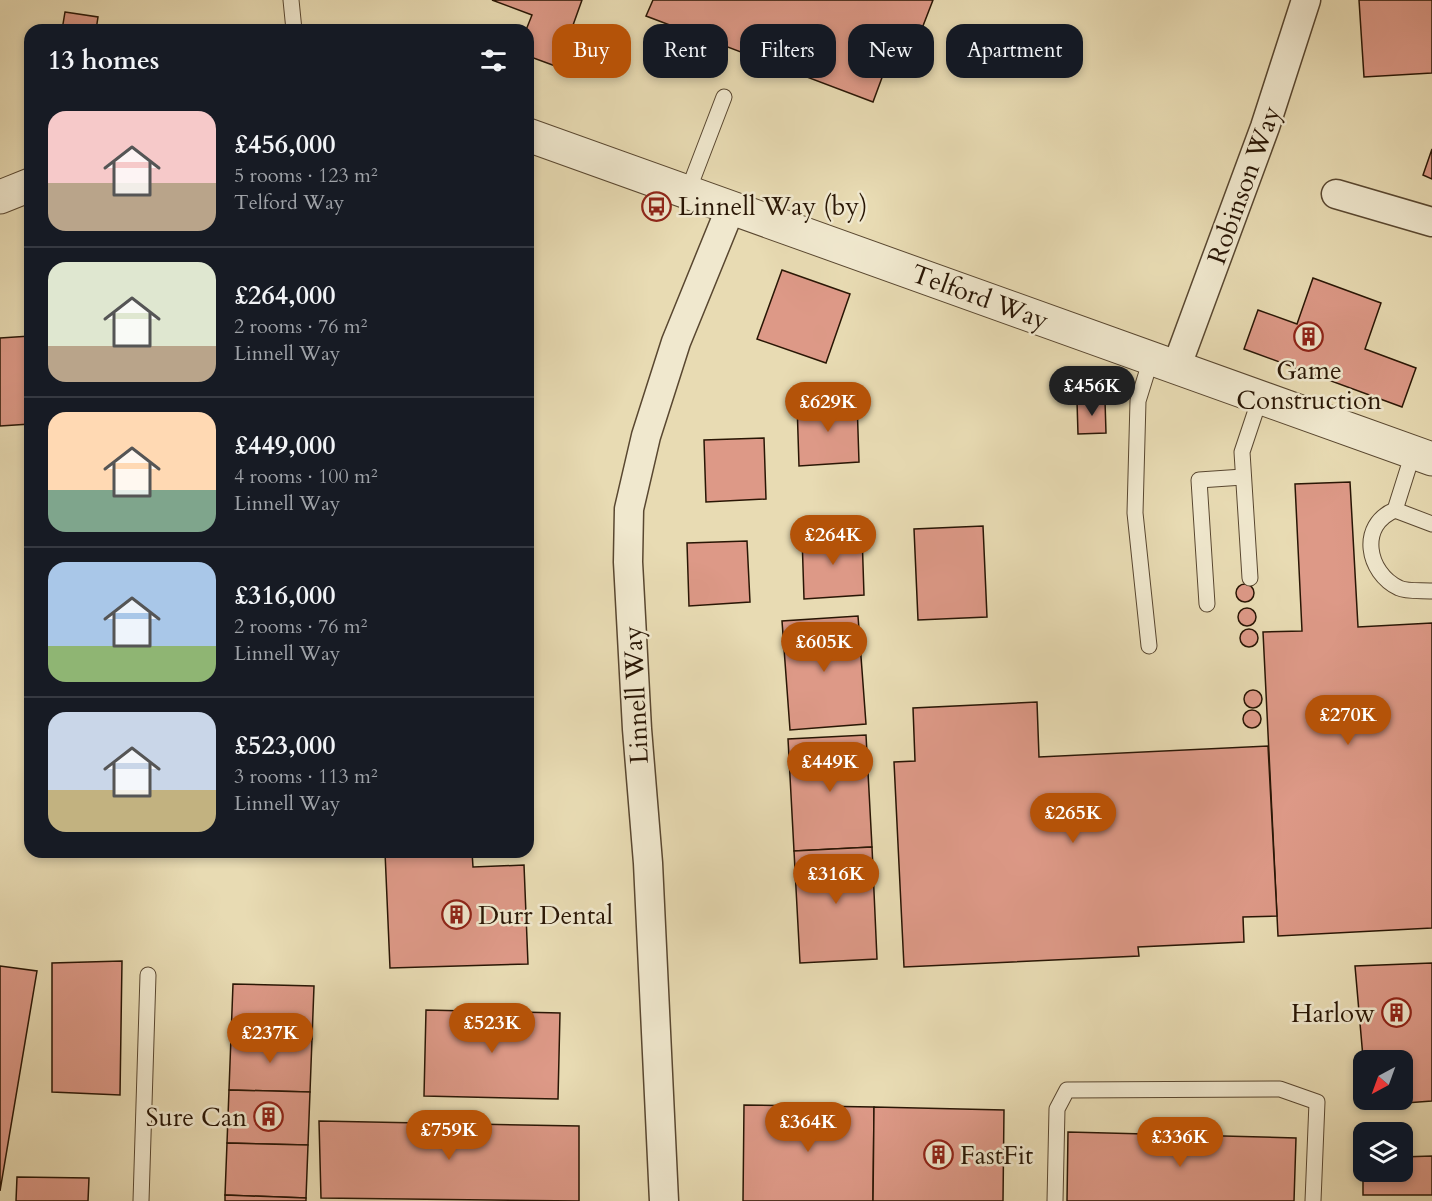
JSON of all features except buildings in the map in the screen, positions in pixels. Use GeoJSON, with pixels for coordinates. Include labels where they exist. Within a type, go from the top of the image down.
{"type":"FeatureCollection","features":[{"type":"Feature","properties":{"kind":"street","name":"Robinson Way"},"geometry":{"type":"LineString","coordinates":[[1164,363],[1265,127],[1306,0]]}},
{"type":"Feature","properties":{"kind":"street","name":"Telford Way"},"geometry":{"type":"LineString","coordinates":[[534,137],[1422,456]]}},
{"type":"Feature","properties":{"kind":"street"},"geometry":{"type":"LineString","coordinates":[[0,197],[24,187]]}},
{"type":"Feature","properties":{"kind":"street"},"geometry":{"type":"LineString","coordinates":[[1336,194],[1432,222]]}},
{"type":"Feature","properties":{"kind":"street","name":"Linnell Way"},"geometry":{"type":"LineString","coordinates":[[664,1201],[648,863],[631,621],[629,509],[646,436],[676,342],[731,207]]}},
{"type":"Feature","properties":{"kind":"lane"},"geometry":{"type":"LineString","coordinates":[[291,0],[293,24]]}},
{"type":"Feature","properties":{"kind":"lane"},"geometry":{"type":"LineString","coordinates":[[688,191],[724,97]]}},
{"type":"Feature","properties":{"kind":"lane"},"geometry":{"type":"LineString","coordinates":[[1149,646],[1135,513],[1137,401],[1164,363]]}},
{"type":"Feature","properties":{"kind":"lane"},"geometry":{"type":"LineString","coordinates":[[1250,578],[1242,452],[1260,398]]}},
{"type":"Feature","properties":{"kind":"lane"},"geometry":{"type":"LineString","coordinates":[[1395,510],[1422,456]]}},
{"type":"Feature","properties":{"kind":"lane"},"geometry":{"type":"LineString","coordinates":[[1207,604],[1199,480],[1243,477]]}},
{"type":"Feature","properties":{"kind":"lane"},"geometry":{"type":"LineString","coordinates":[[1432,524],[1395,510],[1382,515],[1372,528],[1370,545],[1374,560],[1386,578],[1400,589],[1432,591]]}},
{"type":"Feature","properties":{"kind":"lane"},"geometry":{"type":"LineString","coordinates":[[141,1201],[147,975]]}},
{"type":"Feature","properties":{"kind":"lane"},"geometry":{"type":"LineString","coordinates":[[1055,1201],[1057,1109],[1067,1090],[1280,1089],[1317,1102],[1313,1201]]}},
{"type":"Feature","properties":{"kind":"place","name":"Linnell Way (by)"},"geometry":{"type":"Point","coordinates":[657,206]}},
{"type":"Feature","properties":{"kind":"place","name":"Game Construction"},"geometry":{"type":"Point","coordinates":[1309,336]}},
{"type":"Feature","properties":{"kind":"place","name":"Durr Dental"},"geometry":{"type":"Point","coordinates":[457,915]}},
{"type":"Feature","properties":{"kind":"place","name":"Harlow"},"geometry":{"type":"Point","coordinates":[1396,1013]}},
{"type":"Feature","properties":{"kind":"place","name":"Sure Can"},"geometry":{"type":"Point","coordinates":[268,1117]}},
{"type":"Feature","properties":{"kind":"place","name":"FastFit"},"geometry":{"type":"Point","coordinates":[939,1155]}}]}
